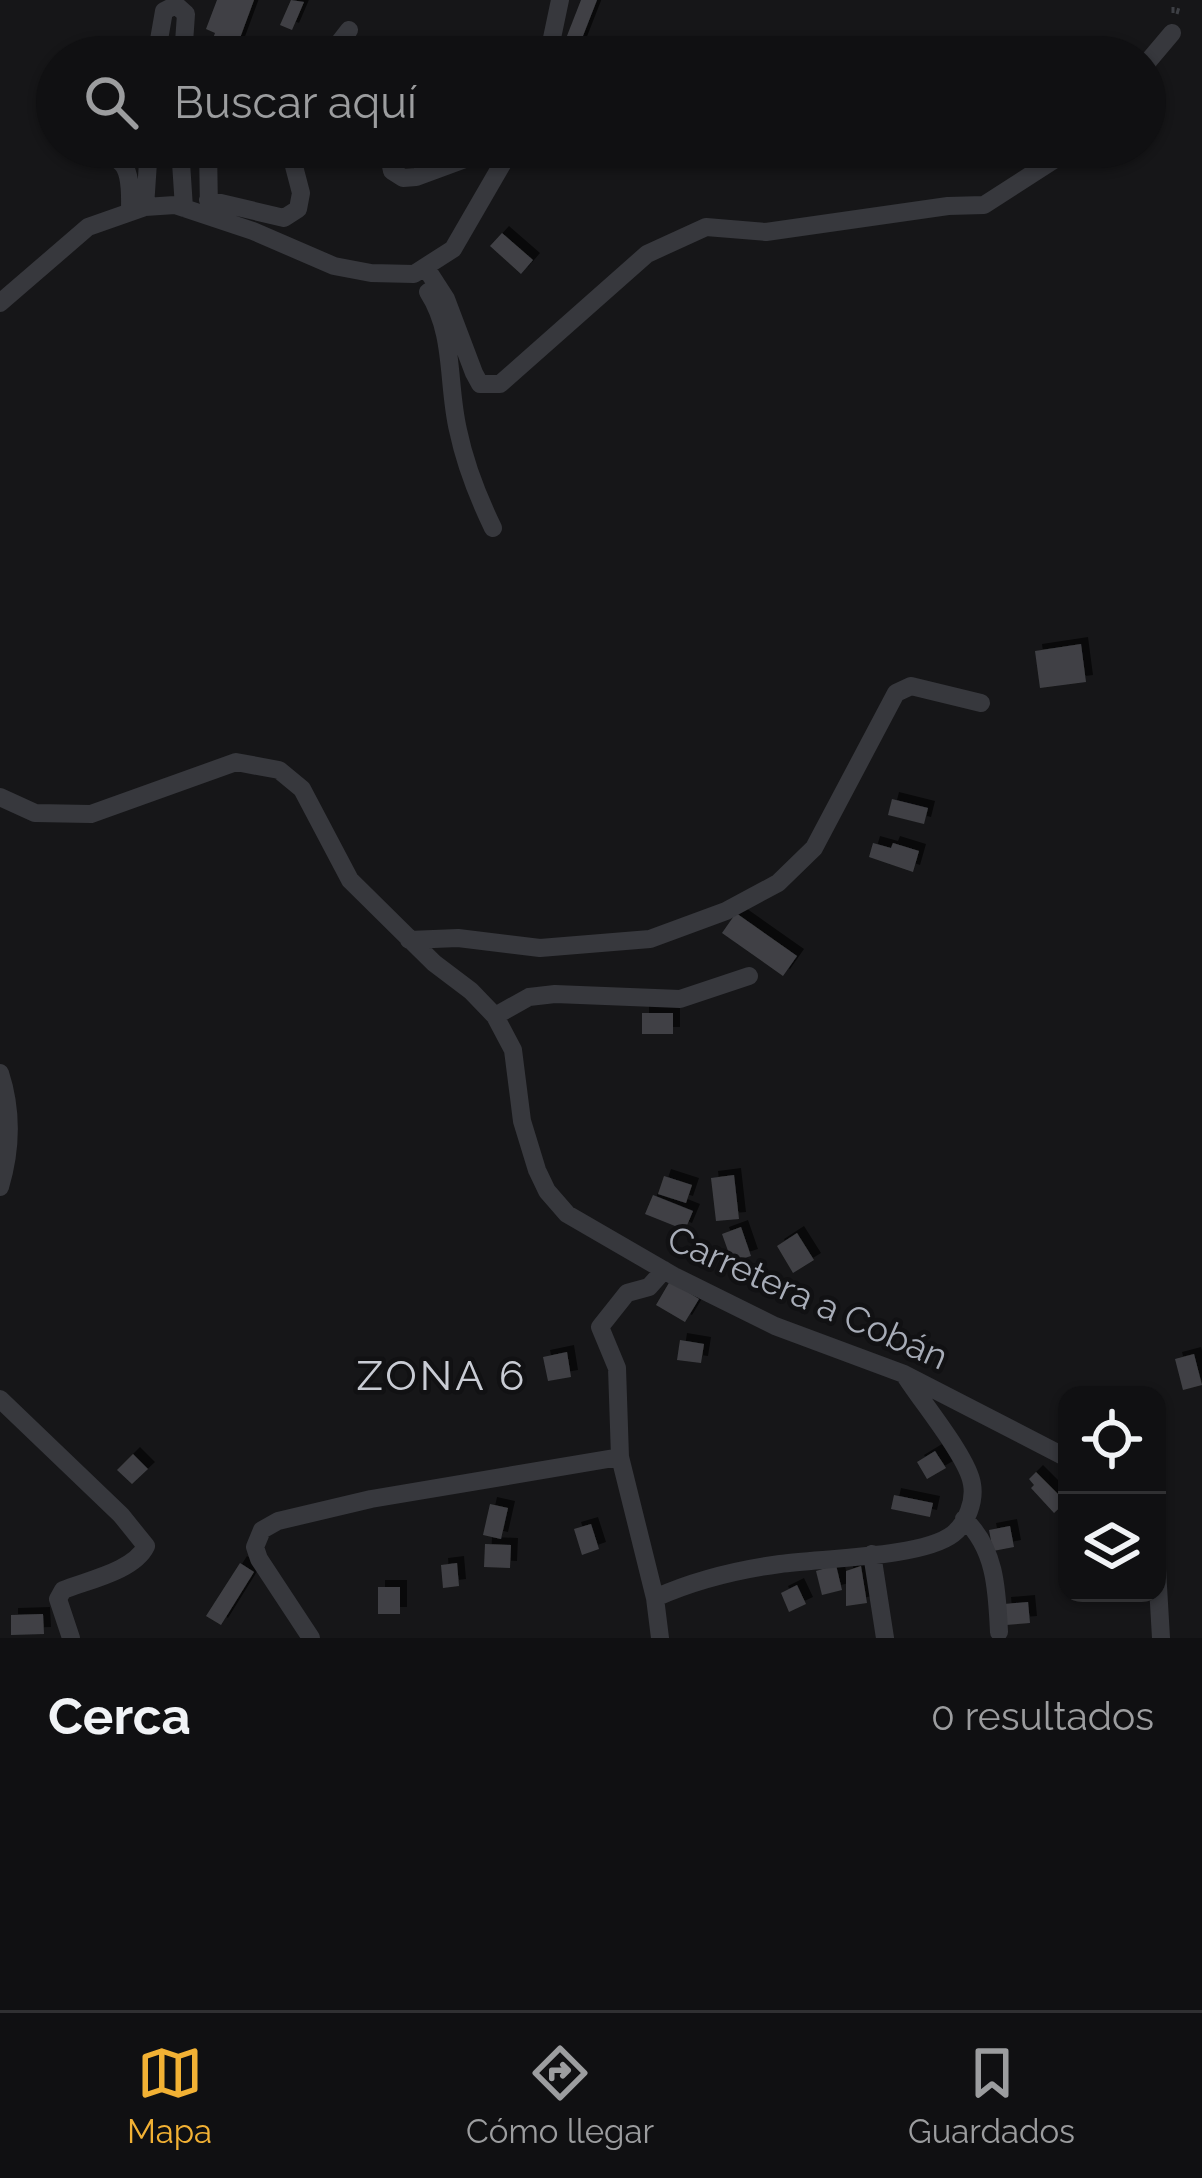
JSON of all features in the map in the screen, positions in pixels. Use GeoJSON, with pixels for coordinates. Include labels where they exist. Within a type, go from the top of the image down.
{"type":"FeatureCollection","features":[{"type":"Feature","properties":{"kind":"street"},"geometry":{"type":"LineString","coordinates":[[552,36],[560,0]]}},
{"type":"Feature","properties":{"kind":"street"},"geometry":{"type":"LineString","coordinates":[[157,36],[164,11],[176,4],[186,14],[184,36]]}},
{"type":"Feature","properties":{"kind":"street"},"geometry":{"type":"LineString","coordinates":[[344,36],[349,30]]}},
{"type":"Feature","properties":{"kind":"street"},"geometry":{"type":"LineString","coordinates":[[1166,40],[1172,33]]}},
{"type":"Feature","properties":{"kind":"street"},"geometry":{"type":"LineString","coordinates":[[125,168],[138,208]]}},
{"type":"Feature","properties":{"kind":"street"},"geometry":{"type":"LineString","coordinates":[[138,208],[145,168]]}},
{"type":"Feature","properties":{"kind":"street"},"geometry":{"type":"LineString","coordinates":[[181,168],[184,208]]}},
{"type":"Feature","properties":{"kind":"street"},"geometry":{"type":"LineString","coordinates":[[208,168],[208,208]]}},
{"type":"Feature","properties":{"kind":"street"},"geometry":{"type":"LineString","coordinates":[[0,303],[88,227],[138,208],[208,208],[284,218],[298,209],[301,194],[295,168]]}},
{"type":"Feature","properties":{"kind":"street"},"geometry":{"type":"LineString","coordinates":[[391,168],[403,178],[432,168]]}},
{"type":"Feature","properties":{"kind":"street"},"geometry":{"type":"LineString","coordinates":[[208,208],[334,266],[370,274],[420,271],[454,249],[503,168]]}},
{"type":"Feature","properties":{"kind":"street"},"geometry":{"type":"LineString","coordinates":[[420,271],[446,298],[480,384],[490,386],[500,384],[647,254],[706,227],[766,232],[984,205],[1041,168]]}},
{"type":"Feature","properties":{"kind":"street"},"geometry":{"type":"LineString","coordinates":[[420,271],[447,337],[458,430],[477,495],[493,528]]}},
{"type":"Feature","properties":{"kind":"street"},"geometry":{"type":"LineString","coordinates":[[410,940],[458,938],[540,948],[650,939],[726,911],[778,883],[814,848],[896,693],[911,686],[981,703]]}},
{"type":"Feature","properties":{"kind":"street","name":"Carretera a Cobán"},"geometry":{"type":"LineString","coordinates":[[0,797],[35,813],[91,814],[236,762],[265,765],[302,789],[350,880],[495,1016],[513,1050],[522,1121],[547,1191],[567,1214],[776,1326],[904,1373],[1058,1453]]}},
{"type":"Feature","properties":{"kind":"street"},"geometry":{"type":"LineString","coordinates":[[495,1016],[529,997],[579,994],[680,999],[748,976]]}},
{"type":"Feature","properties":{"kind":"street"},"geometry":{"type":"LineString","coordinates":[[0,1073],[8,1096],[8,1160],[0,1187]]}},
{"type":"Feature","properties":{"kind":"street"},"geometry":{"type":"LineString","coordinates":[[660,1638],[655,1598],[620,1456],[617,1368],[600,1327],[627,1293],[649,1287],[664,1270]]}},
{"type":"Feature","properties":{"kind":"street"},"geometry":{"type":"LineString","coordinates":[[655,1598],[693,1581],[779,1564],[925,1546],[954,1534],[970,1512],[973,1486],[967,1467],[904,1373]]}},
{"type":"Feature","properties":{"kind":"street"},"geometry":{"type":"LineString","coordinates":[[0,1399],[121,1515],[146,1546],[129,1563],[63,1590],[58,1599],[71,1638]]}},
{"type":"Feature","properties":{"kind":"street"},"geometry":{"type":"LineString","coordinates":[[306,1636],[255,1547],[262,1530],[278,1521],[371,1499],[620,1456]]}},
{"type":"Feature","properties":{"kind":"street"},"geometry":{"type":"LineString","coordinates":[[964,1520],[987,1548],[997,1590],[999,1632]]}},
{"type":"Feature","properties":{"kind":"street"},"geometry":{"type":"LineString","coordinates":[[872,1554],[885,1638]]}},
{"type":"Feature","properties":{"kind":"street"},"geometry":{"type":"LineString","coordinates":[[1159,1602],[1161,1638]]}},
{"type":"Feature","properties":{"kind":"building"},"geometry":{"type":"Polygon","coordinates":[[[217,0],[254,0],[241,36],[214,36],[206,29],[217,0]]]}},
{"type":"Feature","properties":{"kind":"building"},"geometry":{"type":"Polygon","coordinates":[[[291,0],[304,2],[292,30],[280,25],[291,0]]]}},
{"type":"Feature","properties":{"kind":"building"},"geometry":{"type":"Polygon","coordinates":[[[581,0],[597,0],[583,36],[567,36],[581,0]]]}},
{"type":"Feature","properties":{"kind":"building"},"geometry":{"type":"Polygon","coordinates":[[[502,233],[533,260],[521,274],[490,246],[502,233]]]}},
{"type":"Feature","properties":{"kind":"building"},"geometry":{"type":"Polygon","coordinates":[[[1081,644],[1086,682],[1040,688],[1035,651],[1081,644]]]}},
{"type":"Feature","properties":{"kind":"building"},"geometry":{"type":"Polygon","coordinates":[[[892,799],[928,808],[924,824],[888,815],[892,799]]]}},
{"type":"Feature","properties":{"kind":"building"},"geometry":{"type":"Polygon","coordinates":[[[873,843],[919,851],[913,872],[869,857],[873,843]]]}},
{"type":"Feature","properties":{"kind":"building"},"geometry":{"type":"Polygon","coordinates":[[[736,913],[797,956],[783,976],[722,933],[736,913]]]}},
{"type":"Feature","properties":{"kind":"building"},"geometry":{"type":"Polygon","coordinates":[[[642,1013],[673,1013],[673,1034],[642,1034],[642,1013]]]}},
{"type":"Feature","properties":{"kind":"building"},"geometry":{"type":"Polygon","coordinates":[[[734,1175],[739,1219],[716,1221],[711,1178],[734,1175]]]}},
{"type":"Feature","properties":{"kind":"building"},"geometry":{"type":"Polygon","coordinates":[[[664,1176],[692,1185],[686,1203],[658,1194],[664,1176]]]}},
{"type":"Feature","properties":{"kind":"building"},"geometry":{"type":"Polygon","coordinates":[[[653,1195],[693,1211],[685,1230],[645,1214],[653,1195]]]}},
{"type":"Feature","properties":{"kind":"building"},"geometry":{"type":"Polygon","coordinates":[[[741,1227],[751,1256],[732,1262],[722,1234],[741,1227]]]}},
{"type":"Feature","properties":{"kind":"building"},"geometry":{"type":"Polygon","coordinates":[[[797,1233],[814,1260],[793,1273],[777,1246],[797,1233]]]}},
{"type":"Feature","properties":{"kind":"building"},"geometry":{"type":"Polygon","coordinates":[[[670,1281],[699,1299],[685,1322],[656,1305],[670,1281]]]}},
{"type":"Feature","properties":{"kind":"building"},"geometry":{"type":"Polygon","coordinates":[[[680,1340],[704,1344],[701,1363],[677,1360],[680,1340]]]}},
{"type":"Feature","properties":{"kind":"building"},"geometry":{"type":"Polygon","coordinates":[[[567,1352],[571,1377],[548,1381],[543,1357],[567,1352]]]}},
{"type":"Feature","properties":{"kind":"building"},"geometry":{"type":"Polygon","coordinates":[[[1194,1354],[1202,1385],[1183,1390],[1175,1359],[1194,1354]]]}},
{"type":"Feature","properties":{"kind":"building"},"geometry":{"type":"Polygon","coordinates":[[[935,1451],[946,1468],[927,1479],[917,1462],[935,1451]]]}},
{"type":"Feature","properties":{"kind":"building"},"geometry":{"type":"Polygon","coordinates":[[[133,1454],[148,1469],[132,1484],[117,1470],[133,1454]]]}},
{"type":"Feature","properties":{"kind":"building"},"geometry":{"type":"Polygon","coordinates":[[[1036,1472],[1058,1494],[1054,1513],[1031,1488],[1029,1479],[1036,1472]]]}},
{"type":"Feature","properties":{"kind":"building"},"geometry":{"type":"Polygon","coordinates":[[[894,1495],[933,1503],[930,1517],[891,1509],[894,1495]]]}},
{"type":"Feature","properties":{"kind":"building"},"geometry":{"type":"Polygon","coordinates":[[[490,1504],[508,1508],[501,1539],[483,1535],[490,1504]]]}},
{"type":"Feature","properties":{"kind":"building"},"geometry":{"type":"Polygon","coordinates":[[[591,1524],[599,1549],[582,1555],[574,1529],[591,1524]]]}},
{"type":"Feature","properties":{"kind":"building"},"geometry":{"type":"Polygon","coordinates":[[[1010,1526],[1014,1547],[993,1551],[989,1530],[1010,1526]]]}},
{"type":"Feature","properties":{"kind":"building"},"geometry":{"type":"Polygon","coordinates":[[[485,1544],[511,1545],[510,1568],[484,1567],[485,1544]]]}},
{"type":"Feature","properties":{"kind":"building"},"geometry":{"type":"Polygon","coordinates":[[[240,1563],[254,1572],[221,1625],[206,1616],[240,1563]]]}},
{"type":"Feature","properties":{"kind":"building"},"geometry":{"type":"Polygon","coordinates":[[[457,1563],[459,1586],[443,1588],[441,1565],[457,1563]]]}},
{"type":"Feature","properties":{"kind":"building"},"geometry":{"type":"Polygon","coordinates":[[[836,1565],[842,1590],[822,1595],[816,1571],[836,1565]]]}},
{"type":"Feature","properties":{"kind":"building"},"geometry":{"type":"Polygon","coordinates":[[[861,1566],[867,1603],[846,1606],[846,1571],[861,1566]]]}},
{"type":"Feature","properties":{"kind":"building"},"geometry":{"type":"Polygon","coordinates":[[[797,1585],[806,1604],[789,1612],[781,1593],[797,1585]]]}},
{"type":"Feature","properties":{"kind":"building"},"geometry":{"type":"Polygon","coordinates":[[[378,1587],[400,1587],[400,1614],[378,1614],[378,1587]]]}},
{"type":"Feature","properties":{"kind":"building"},"geometry":{"type":"Polygon","coordinates":[[[1028,1602],[1030,1623],[1006,1625],[1004,1604],[1028,1602]]]}},
{"type":"Feature","properties":{"kind":"building"},"geometry":{"type":"Polygon","coordinates":[[[43,1614],[44,1634],[11,1635],[11,1615],[43,1614]]]}},
{"type":"Feature","properties":{"kind":"district","name":"ZONA 6"},"geometry":{"type":"Point","coordinates":[442,1375]}}]}
